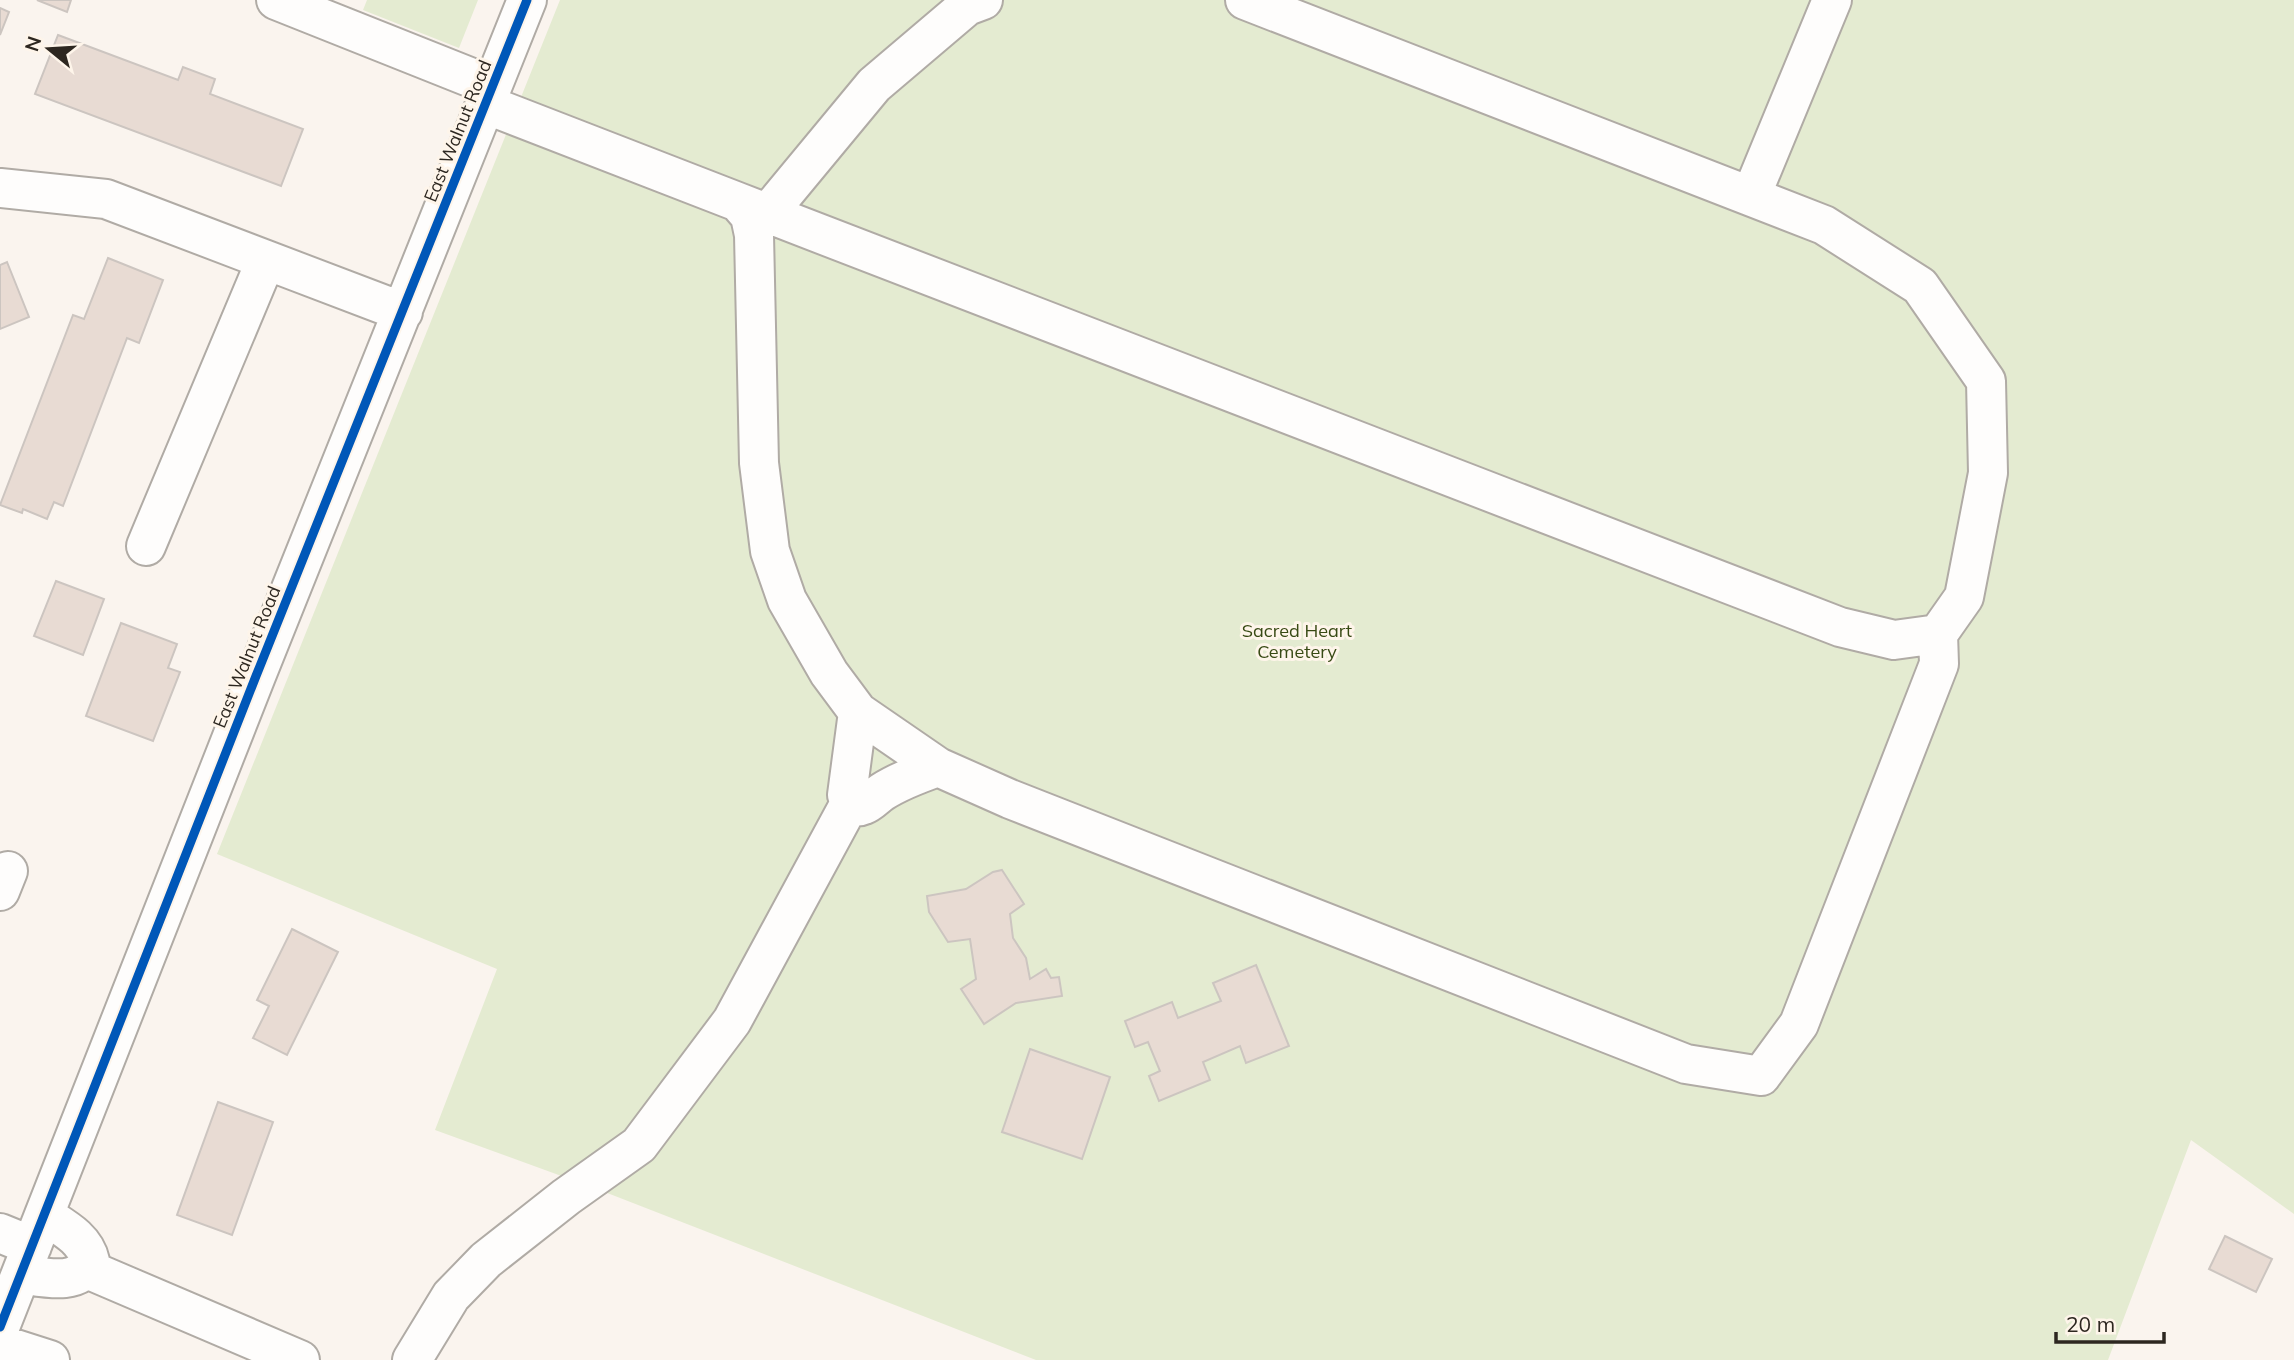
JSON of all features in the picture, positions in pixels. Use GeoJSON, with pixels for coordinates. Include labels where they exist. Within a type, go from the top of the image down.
{"type":"FeatureCollection","features":[{"type":"Feature","properties":{"kind":"street"},"geometry":{"type":"LineString","coordinates":[[276,0],[488,95],[753,208],[1840,627],[1894,640],[1938,634]]}},
{"type":"Feature","properties":{"kind":"street","name":"East Walnut Road"},"geometry":{"type":"LineString","coordinates":[[0,1327],[24,1242],[403,312],[527,0]]}},
{"type":"Feature","properties":{"kind":"street"},"geometry":{"type":"LineString","coordinates":[[983,0],[967,6],[874,85],[753,208],[750,216],[754,235],[759,463],[770,551],[787,600],[828,673],[858,712],[938,767],[1023,804],[1686,1065],[1761,1076],[1799,1024],[1940,664],[1938,634],[1964,597],[1988,473],[1986,380],[1920,286],[1824,225],[1245,0]]}},
{"type":"Feature","properties":{"kind":"street"},"geometry":{"type":"LineString","coordinates":[[1751,196],[1832,0]]}},
{"type":"Feature","properties":{"kind":"street"},"geometry":{"type":"LineString","coordinates":[[0,188],[106,199],[403,312]]}},
{"type":"Feature","properties":{"kind":"street"},"geometry":{"type":"LineString","coordinates":[[146,546],[266,260]]}},
{"type":"Feature","properties":{"kind":"street"},"geometry":{"type":"LineString","coordinates":[[858,712],[847,796],[850,803],[855,806],[864,805],[909,777],[938,767]]}},
{"type":"Feature","properties":{"kind":"street"},"geometry":{"type":"LineString","coordinates":[[412,1360],[451,1296],[485,1259],[639,1145],[732,1021],[850,803]]}},
{"type":"Feature","properties":{"kind":"street"},"geometry":{"type":"LineString","coordinates":[[24,1242],[83,1244],[90,1261],[87,1269],[77,1275],[59,1278],[24,1242]]}},
{"type":"Feature","properties":{"kind":"street"},"geometry":{"type":"LineString","coordinates":[[87,1269],[300,1360]]}},
{"type":"Feature","properties":{"kind":"street"},"geometry":{"type":"LineString","coordinates":[[0,1344],[50,1360]]}},
{"type":"Feature","properties":{"kind":"green space"},"geometry":{"type":"Polygon","coordinates":[[[367,0],[478,0],[459,48],[363,10],[367,0]]]}},
{"type":"Feature","properties":{"kind":"green space","name":"Sacred Heart Cemetery"},"geometry":{"type":"Polygon","coordinates":[[[560,0],[2294,0],[2294,1214],[2191,1140],[2108,1360],[1036,1360],[597,1189],[435,1130],[497,969],[217,854],[560,0]]]}},
{"type":"Feature","properties":{"kind":"building"},"geometry":{"type":"Polygon","coordinates":[[[37,0],[71,0],[67,12],[37,0]]]}},
{"type":"Feature","properties":{"kind":"building"},"geometry":{"type":"Polygon","coordinates":[[[0,8],[9,12],[0,35],[0,8]]]}},
{"type":"Feature","properties":{"kind":"building"},"geometry":{"type":"Polygon","coordinates":[[[58,35],[178,80],[183,67],[215,79],[210,94],[303,129],[281,186],[35,94],[58,35]]]}},
{"type":"Feature","properties":{"kind":"building"},"geometry":{"type":"Polygon","coordinates":[[[108,258],[163,280],[139,343],[127,338],[63,506],[54,502],[47,519],[23,509],[22,513],[0,505],[73,315],[84,319],[108,258]]]}},
{"type":"Feature","properties":{"kind":"building"},"geometry":{"type":"Polygon","coordinates":[[[7,262],[29,317],[0,329],[0,265],[7,262]]]}},
{"type":"Feature","properties":{"kind":"building"},"geometry":{"type":"Polygon","coordinates":[[[56,581],[104,599],[83,655],[34,636],[56,581]]]}},
{"type":"Feature","properties":{"kind":"building"},"geometry":{"type":"Polygon","coordinates":[[[121,623],[177,644],[168,668],[180,672],[153,741],[86,716],[121,623]]]}},
{"type":"Feature","properties":{"kind":"building"},"geometry":{"type":"Polygon","coordinates":[[[1002,870],[1024,904],[1010,914],[1013,938],[1026,958],[1030,979],[1046,969],[1051,978],[1059,977],[1062,996],[1016,1003],[984,1024],[961,989],[976,979],[970,939],[948,942],[929,912],[927,896],[966,889],[993,872],[1002,870]]]}},
{"type":"Feature","properties":{"kind":"building"},"geometry":{"type":"Polygon","coordinates":[[[292,929],[338,952],[287,1055],[253,1038],[269,1006],[257,1000],[292,929]]]}},
{"type":"Feature","properties":{"kind":"building"},"geometry":{"type":"Polygon","coordinates":[[[1256,965],[1289,1046],[1246,1063],[1240,1046],[1203,1062],[1210,1080],[1159,1101],[1149,1076],[1160,1071],[1148,1042],[1135,1047],[1125,1021],[1172,1002],[1178,1018],[1221,1001],[1213,983],[1256,965]]]}},
{"type":"Feature","properties":{"kind":"building"},"geometry":{"type":"Polygon","coordinates":[[[1030,1049],[1110,1077],[1082,1159],[1002,1132],[1030,1049]]]}},
{"type":"Feature","properties":{"kind":"building"},"geometry":{"type":"Polygon","coordinates":[[[218,1102],[273,1122],[232,1235],[177,1215],[218,1102]]]}},
{"type":"Feature","properties":{"kind":"building"},"geometry":{"type":"Polygon","coordinates":[[[2225,1236],[2272,1259],[2256,1292],[2209,1269],[2225,1236]]]}},
{"type":"Feature","properties":{"kind":"cycle path"},"geometry":{"type":"LineString","coordinates":[[0,1327],[256,676],[527,0]]}}]}
